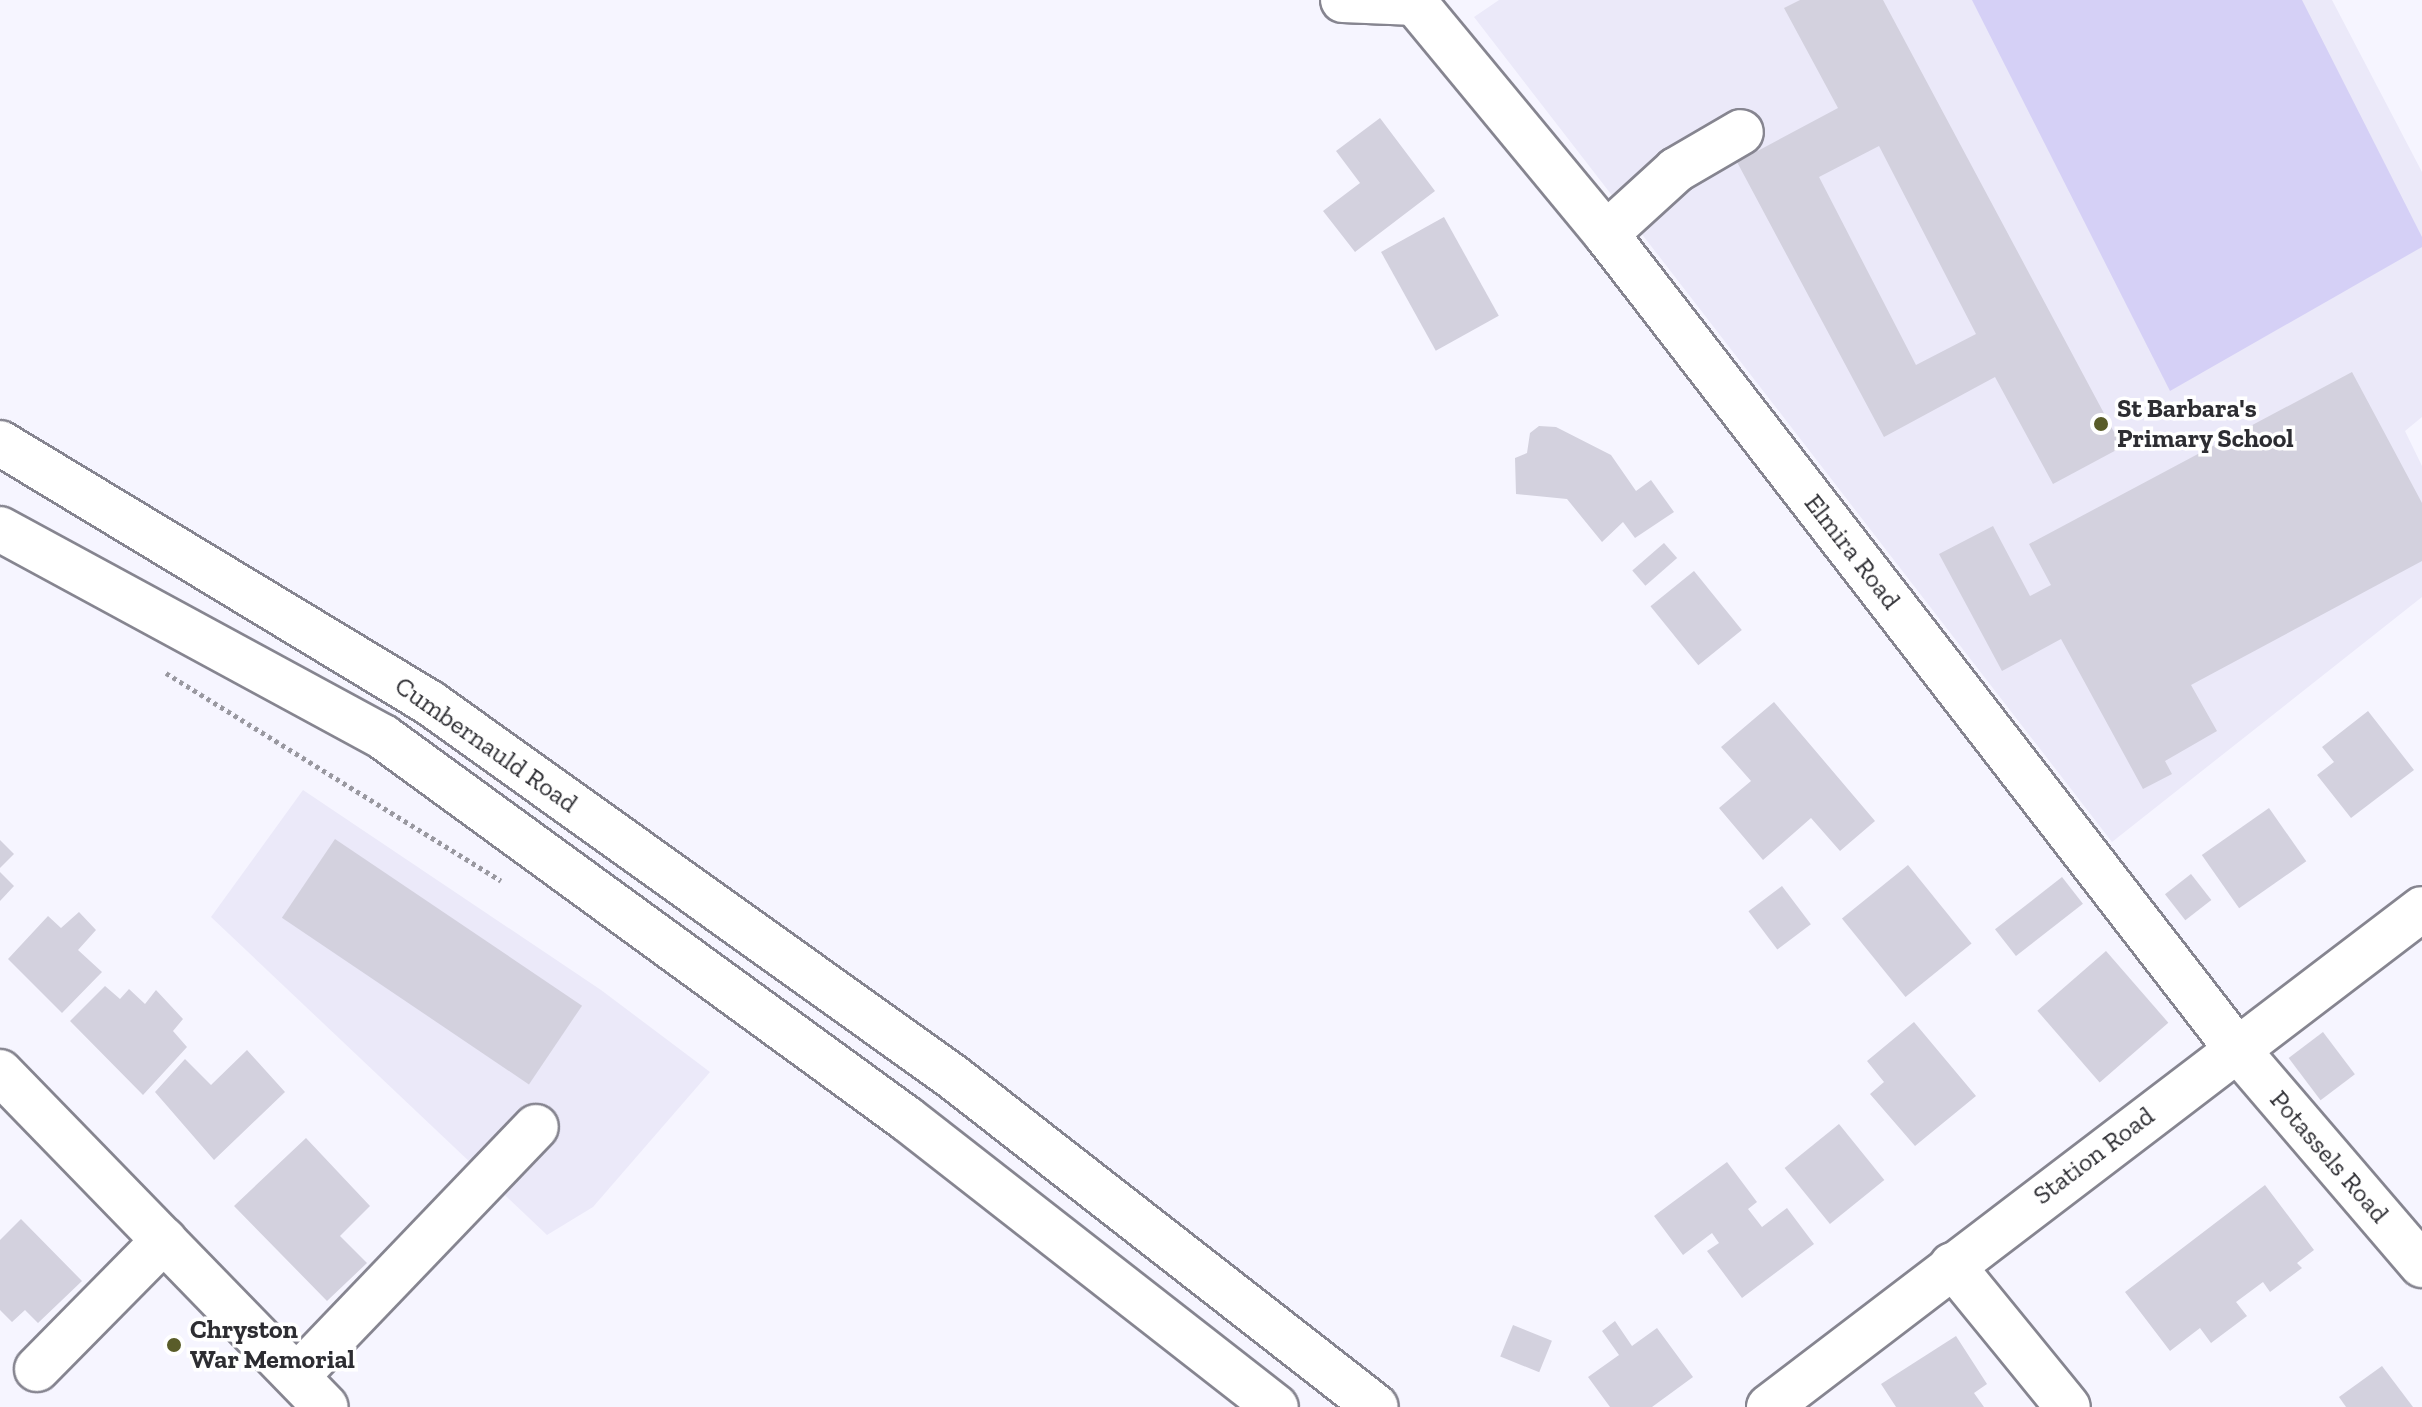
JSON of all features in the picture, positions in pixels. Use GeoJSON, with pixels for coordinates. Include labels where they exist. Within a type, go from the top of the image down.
{"type":"FeatureCollection","features":[{"type":"Feature","properties":{"kind":"main road"},"geometry":{"type":"LineString","coordinates":[[1343,0],[1416,1]]}},
{"type":"Feature","properties":{"kind":"main road","name":"Elmira Road"},"geometry":{"type":"LineString","coordinates":[[1416,1],[1606,234],[2236,1048]]}},
{"type":"Feature","properties":{"kind":"main road"},"geometry":{"type":"LineString","coordinates":[[1606,234],[1676,170],[1741,132]]}},
{"type":"Feature","properties":{"kind":"main road","name":"Cumbernauld Road"},"geometry":{"type":"LineString","coordinates":[[0,443],[430,703],[953,1077],[1376,1407]]}},
{"type":"Feature","properties":{"kind":"main road"},"geometry":{"type":"LineString","coordinates":[[0,529],[383,737],[907,1119],[1276,1407]]}},
{"type":"Feature","properties":{"kind":"main road","name":"Station Road"},"geometry":{"type":"LineString","coordinates":[[1769,1407],[2422,909]]}},
{"type":"Feature","properties":{"kind":"main road","name":"Potassels Road"},"geometry":{"type":"LineString","coordinates":[[2236,1048],[2422,1265]]}},
{"type":"Feature","properties":{"kind":"main road"},"geometry":{"type":"LineString","coordinates":[[0,1072],[312,1392],[536,1127]]}},
{"type":"Feature","properties":{"kind":"main road"},"geometry":{"type":"LineString","coordinates":[[37,1369],[164,1240]]}},
{"type":"Feature","properties":{"kind":"main road"},"geometry":{"type":"LineString","coordinates":[[1952,1265],[2068,1407]]}},
{"type":"Feature","properties":{"kind":"path"},"geometry":{"type":"LineString","coordinates":[[156,667],[515,890]]}},
{"type":"Feature","properties":{"kind":"shaded area","name":"St Barbara's Primary School"},"geometry":{"type":"Polygon","coordinates":[[[1499,0],[2332,0],[2422,172],[2422,417],[2405,431],[2422,466],[2422,597],[2112,842],[1474,17],[1499,0]]]}},
{"type":"Feature","properties":{"kind":"shaded area"},"geometry":{"type":"Polygon","coordinates":[[[1972,0],[2302,0],[2422,237],[2422,247],[2170,391],[1972,0]]]}},
{"type":"Feature","properties":{"kind":"shaded area"},"geometry":{"type":"Polygon","coordinates":[[[303,790],[601,990],[710,1072],[593,1207],[547,1235],[211,917],[303,790]]]}},
{"type":"Feature","properties":{"kind":"building"},"geometry":{"type":"Polygon","coordinates":[[[1800,0],[1883,0],[2122,447],[2053,484],[1995,377],[1884,437],[1737,162],[1838,108],[1784,8],[1800,0]],[[1879,146],[1819,177],[1916,365],[1976,334],[1879,146]]]}},
{"type":"Feature","properties":{"kind":"building"},"geometry":{"type":"Polygon","coordinates":[[[1380,118],[1435,191],[1355,252],[1323,211],[1360,183],[1336,151],[1380,118]]]}},
{"type":"Feature","properties":{"kind":"building"},"geometry":{"type":"Polygon","coordinates":[[[1444,217],[1499,316],[1436,351],[1381,252],[1444,217]]]}},
{"type":"Feature","properties":{"kind":"building"},"geometry":{"type":"Polygon","coordinates":[[[2352,372],[2422,503],[2422,561],[2191,685],[2217,731],[2165,761],[2172,774],[2143,789],[2061,639],[2002,671],[1939,554],[1993,526],[2030,596],[2051,585],[2029,544],[2352,372]]]}},
{"type":"Feature","properties":{"kind":"building"},"geometry":{"type":"Polygon","coordinates":[[[1539,426],[1556,427],[1611,455],[1636,491],[1651,480],[1674,512],[1635,538],[1623,522],[1602,542],[1567,499],[1516,494],[1515,458],[1527,453],[1530,433],[1539,426]]]}},
{"type":"Feature","properties":{"kind":"building"},"geometry":{"type":"Polygon","coordinates":[[[1664,543],[1677,558],[1645,586],[1632,571],[1664,543]]]}},
{"type":"Feature","properties":{"kind":"building"},"geometry":{"type":"Polygon","coordinates":[[[1694,571],[1742,630],[1698,665],[1650,606],[1694,571]]]}},
{"type":"Feature","properties":{"kind":"building"},"geometry":{"type":"Polygon","coordinates":[[[1774,702],[1875,821],[1840,851],[1811,818],[1763,860],[1719,808],[1751,781],[1721,747],[1774,702]]]}},
{"type":"Feature","properties":{"kind":"building"},"geometry":{"type":"Polygon","coordinates":[[[2368,711],[2414,770],[2351,818],[2317,775],[2334,762],[2322,747],[2368,711]]]}},
{"type":"Feature","properties":{"kind":"building"},"geometry":{"type":"Polygon","coordinates":[[[2269,808],[2306,861],[2239,908],[2202,855],[2269,808]]]}},
{"type":"Feature","properties":{"kind":"building"},"geometry":{"type":"Polygon","coordinates":[[[335,839],[582,1006],[529,1084],[282,918],[335,839]]]}},
{"type":"Feature","properties":{"kind":"building"},"geometry":{"type":"Polygon","coordinates":[[[0,840],[14,854],[0,868],[0,840]]]}},
{"type":"Feature","properties":{"kind":"building"},"geometry":{"type":"Polygon","coordinates":[[[1908,865],[1972,943],[1906,997],[1842,918],[1908,865]]]}},
{"type":"Feature","properties":{"kind":"building"},"geometry":{"type":"Polygon","coordinates":[[[0,872],[14,886],[0,901],[0,872]]]}},
{"type":"Feature","properties":{"kind":"building"},"geometry":{"type":"Polygon","coordinates":[[[2191,874],[2211,900],[2185,920],[2165,894],[2191,874]]]}},
{"type":"Feature","properties":{"kind":"building"},"geometry":{"type":"Polygon","coordinates":[[[2062,877],[2083,904],[2016,956],[1995,929],[2062,877]]]}},
{"type":"Feature","properties":{"kind":"building"},"geometry":{"type":"Polygon","coordinates":[[[1782,886],[1811,924],[1777,950],[1748,911],[1782,886]]]}},
{"type":"Feature","properties":{"kind":"building"},"geometry":{"type":"Polygon","coordinates":[[[79,912],[96,930],[78,950],[102,972],[62,1013],[8,959],[48,916],[61,928],[79,912]]]}},
{"type":"Feature","properties":{"kind":"building"},"geometry":{"type":"Polygon","coordinates":[[[2106,951],[2168,1023],[2100,1082],[2037,1011],[2106,951]]]}},
{"type":"Feature","properties":{"kind":"building"},"geometry":{"type":"Polygon","coordinates":[[[105,986],[120,999],[129,989],[145,1004],[156,990],[183,1019],[173,1031],[187,1047],[143,1095],[70,1021],[105,986]]]}},
{"type":"Feature","properties":{"kind":"building"},"geometry":{"type":"Polygon","coordinates":[[[1914,1022],[1976,1096],[1915,1146],[1870,1094],[1884,1082],[1867,1061],[1914,1022]]]}},
{"type":"Feature","properties":{"kind":"building"},"geometry":{"type":"Polygon","coordinates":[[[2323,1032],[2355,1074],[2321,1100],[2289,1058],[2323,1032]]]}},
{"type":"Feature","properties":{"kind":"building"},"geometry":{"type":"Polygon","coordinates":[[[247,1050],[285,1092],[214,1160],[155,1092],[185,1059],[211,1085],[247,1050]]]}},
{"type":"Feature","properties":{"kind":"building"},"geometry":{"type":"Polygon","coordinates":[[[1839,1124],[1884,1180],[1830,1224],[1785,1168],[1839,1124]]]}},
{"type":"Feature","properties":{"kind":"building"},"geometry":{"type":"Polygon","coordinates":[[[306,1138],[370,1206],[340,1236],[367,1263],[327,1301],[234,1206],[306,1138]]]}},
{"type":"Feature","properties":{"kind":"building"},"geometry":{"type":"Polygon","coordinates":[[[1727,1162],[1757,1202],[1748,1209],[1762,1227],[1787,1208],[1814,1244],[1742,1298],[1707,1251],[1719,1243],[1712,1233],[1683,1255],[1654,1216],[1727,1162]]]}},
{"type":"Feature","properties":{"kind":"building"},"geometry":{"type":"Polygon","coordinates":[[[2265,1185],[2314,1250],[2297,1263],[2302,1268],[2270,1292],[2263,1282],[2236,1302],[2247,1316],[2211,1343],[2200,1328],[2170,1351],[2125,1292],[2265,1185]]]}},
{"type":"Feature","properties":{"kind":"building"},"geometry":{"type":"Polygon","coordinates":[[[21,1219],[82,1281],[38,1323],[25,1310],[12,1322],[0,1310],[0,1240],[21,1219]]]}},
{"type":"Feature","properties":{"kind":"building"},"geometry":{"type":"Polygon","coordinates":[[[1615,1321],[1632,1346],[1657,1328],[1693,1377],[1652,1407],[1610,1407],[1588,1377],[1619,1355],[1602,1331],[1615,1321]]]}},
{"type":"Feature","properties":{"kind":"building"},"geometry":{"type":"Polygon","coordinates":[[[1513,1325],[1552,1341],[1539,1372],[1500,1357],[1513,1325]]]}},
{"type":"Feature","properties":{"kind":"building"},"geometry":{"type":"Polygon","coordinates":[[[1956,1336],[1987,1384],[1974,1393],[1984,1407],[1896,1407],[1881,1384],[1956,1336]]]}},
{"type":"Feature","properties":{"kind":"building"},"geometry":{"type":"Polygon","coordinates":[[[2382,1366],[2413,1407],[2346,1407],[2339,1397],[2382,1366]]]}},
{"type":"Feature","properties":{"kind":"place","name":"St Barbara's Primary School"},"geometry":{"type":"Point","coordinates":[2101,424]}},
{"type":"Feature","properties":{"kind":"place","name":"Chryston War Memorial"},"geometry":{"type":"Point","coordinates":[174,1345]}}]}
